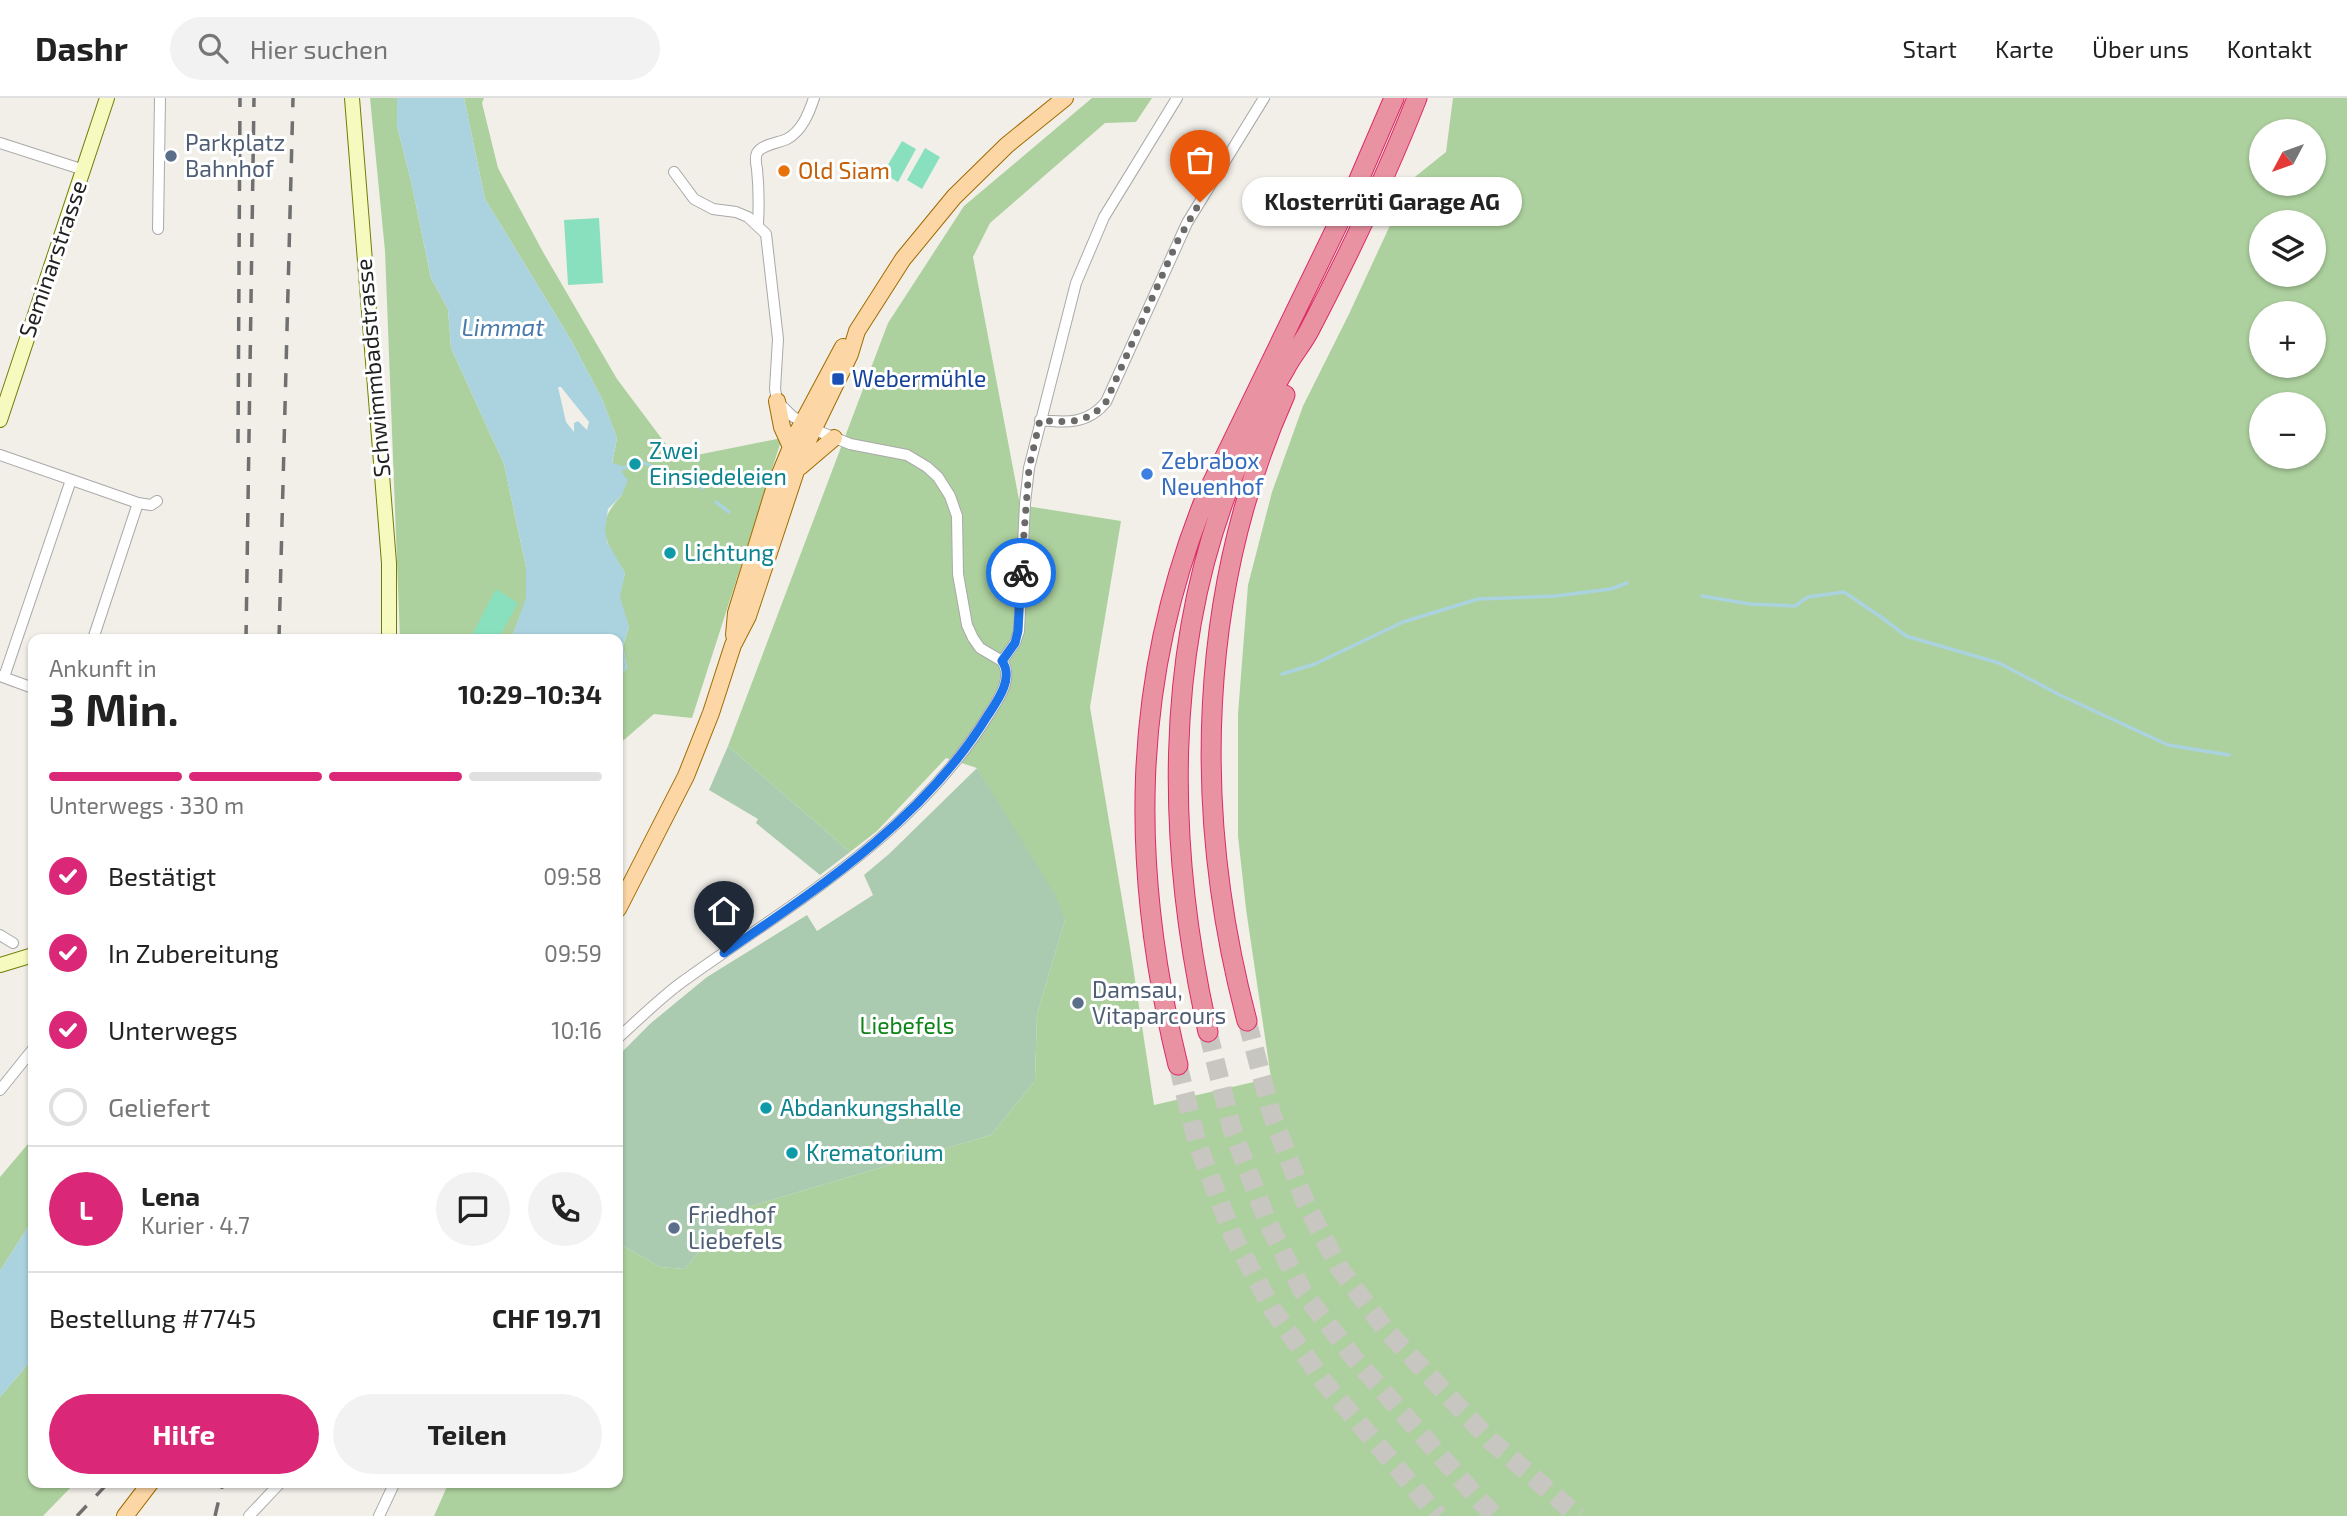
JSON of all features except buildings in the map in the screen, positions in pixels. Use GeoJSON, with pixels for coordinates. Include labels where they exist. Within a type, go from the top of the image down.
{"type":"FeatureCollection","features":[{"type":"Feature","properties":{"kind":"highway"},"geometry":{"type":"LineString","coordinates":[[1178,1065],[1154,944],[1143,822],[1147,728],[1163,627],[1182,560],[1206,495],[1354,191],[1394,98]]}},
{"type":"Feature","properties":{"kind":"highway"},"geometry":{"type":"LineString","coordinates":[[1208,1032],[1195,974],[1187,919],[1179,823],[1180,726],[1189,643],[1206,558],[1242,456],[1284,370],[1308,332],[1385,174],[1417,98]]}},
{"type":"Feature","properties":{"kind":"highway"},"geometry":{"type":"LineString","coordinates":[[1247,1021],[1228,940],[1214,843],[1210,756],[1214,674],[1223,606],[1244,508],[1308,332]]}},
{"type":"Feature","properties":{"kind":"main road","name":"Seminarstrasse"},"geometry":{"type":"LineString","coordinates":[[0,419],[6,384],[107,98]]}},
{"type":"Feature","properties":{"kind":"main road","name":"Schwimmbadstrasse"},"geometry":{"type":"LineString","coordinates":[[352,98],[388,563],[389,634]]}},
{"type":"Feature","properties":{"kind":"main road"},"geometry":{"type":"LineString","coordinates":[[623,899],[686,776],[711,713],[733,645],[740,601],[767,510],[791,447],[808,426],[850,354],[857,331],[898,266],[944,208],[1007,145],[1065,98]]}},
{"type":"Feature","properties":{"kind":"main road"},"geometry":{"type":"LineString","coordinates":[[776,401],[782,427],[791,447]]}},
{"type":"Feature","properties":{"kind":"main road"},"geometry":{"type":"LineString","coordinates":[[733,645],[748,616],[796,471],[808,426]]}},
{"type":"Feature","properties":{"kind":"main road"},"geometry":{"type":"LineString","coordinates":[[796,471],[834,438]]}},
{"type":"Feature","properties":{"kind":"main road"},"geometry":{"type":"LineString","coordinates":[[623,887],[637,871]]}},
{"type":"Feature","properties":{"kind":"main road"},"geometry":{"type":"LineString","coordinates":[[0,965],[28,957]]}},
{"type":"Feature","properties":{"kind":"main road"},"geometry":{"type":"LineString","coordinates":[[125,1516],[146,1488]]}},
{"type":"Feature","properties":{"kind":"street"},"geometry":{"type":"LineString","coordinates":[[158,229],[160,98]]}},
{"type":"Feature","properties":{"kind":"street"},"geometry":{"type":"LineString","coordinates":[[758,225],[760,192],[755,160],[757,153],[795,133],[814,98]]}},
{"type":"Feature","properties":{"kind":"street"},"geometry":{"type":"LineString","coordinates":[[1002,661],[1015,643],[1018,631],[1029,468],[1067,312],[1092,241],[1177,98]]}},
{"type":"Feature","properties":{"kind":"street"},"geometry":{"type":"LineString","coordinates":[[1040,420],[1066,423],[1080,421],[1100,409],[1106,402],[1184,230],[1264,98]]}},
{"type":"Feature","properties":{"kind":"street"},"geometry":{"type":"LineString","coordinates":[[0,143],[83,170]]}},
{"type":"Feature","properties":{"kind":"street"},"geometry":{"type":"LineString","coordinates":[[623,1034],[680,984],[801,901],[881,840],[968,744],[987,717],[1006,679],[1006,669],[1002,661],[980,648],[967,625],[958,575],[957,516],[943,483],[927,467],[907,455],[850,444],[834,438],[808,426],[776,401],[778,339],[766,234],[748,217],[736,212],[713,209],[694,199],[674,172]]}},
{"type":"Feature","properties":{"kind":"street"},"geometry":{"type":"LineString","coordinates":[[0,455],[138,503],[151,505],[157,501]]}},
{"type":"Feature","properties":{"kind":"street"},"geometry":{"type":"LineString","coordinates":[[28,686],[2,677],[71,480]]}},
{"type":"Feature","properties":{"kind":"street"},"geometry":{"type":"LineString","coordinates":[[95,634],[138,503]]}},
{"type":"Feature","properties":{"kind":"street"},"geometry":{"type":"LineString","coordinates":[[0,936],[13,943]]}},
{"type":"Feature","properties":{"kind":"street"},"geometry":{"type":"LineString","coordinates":[[0,1090],[28,1055]]}},
{"type":"Feature","properties":{"kind":"street"},"geometry":{"type":"LineString","coordinates":[[249,1516],[275,1488]]}},
{"type":"Feature","properties":{"kind":"street"},"geometry":{"type":"LineString","coordinates":[[379,1516],[392,1488]]}},
{"type":"Feature","properties":{"kind":"green space"},"geometry":{"type":"Polygon","coordinates":[[[370,98],[397,98],[397,126],[431,278],[448,309],[451,348],[504,464],[526,567],[527,598],[513,634],[400,634],[385,251],[370,98]]]}},
{"type":"Feature","properties":{"kind":"green space"},"geometry":{"type":"Polygon","coordinates":[[[464,98],[484,98],[482,103],[498,168],[617,379],[677,459],[782,438],[692,718],[654,714],[623,741],[623,673],[627,668],[623,646],[629,627],[619,598],[625,573],[605,534],[607,516],[622,495],[612,464],[617,438],[602,399],[571,340],[485,199],[464,98]]]}},
{"type":"Feature","properties":{"kind":"green space"},"geometry":{"type":"Polygon","coordinates":[[[1092,98],[1152,98],[1136,122],[1105,123],[990,223],[973,257],[1020,505],[1121,521],[1090,707],[1154,1105],[1271,1078],[1238,836],[1238,714],[1248,585],[1272,492],[1303,406],[1411,180],[1446,152],[1453,98],[2347,98],[2347,1516],[434,1516],[446,1488],[623,1488],[623,1246],[660,1267],[685,1269],[701,1249],[748,1207],[991,1135],[1035,1081],[1037,1014],[1065,920],[977,768],[946,758],[877,831],[850,852],[728,746],[888,323],[964,206],[1092,98]]]}},
{"type":"Feature","properties":{"kind":"green space"},"geometry":{"type":"Polygon","coordinates":[[[902,141],[916,149],[898,182],[883,173],[902,141]]]}},
{"type":"Feature","properties":{"kind":"green space"},"geometry":{"type":"Polygon","coordinates":[[[925,148],[940,157],[922,189],[907,180],[925,148]]]}},
{"type":"Feature","properties":{"kind":"green space"},"geometry":{"type":"Polygon","coordinates":[[[599,218],[603,283],[568,285],[564,220],[599,218]]]}},
{"type":"Feature","properties":{"kind":"green space"},"geometry":{"type":"Polygon","coordinates":[[[496,589],[518,603],[501,634],[473,634],[496,589]]]}},
{"type":"Feature","properties":{"kind":"green space"},"geometry":{"type":"Polygon","coordinates":[[[728,746],[850,852],[820,875],[756,823],[758,819],[709,790],[728,746]]]}},
{"type":"Feature","properties":{"kind":"green space","name":"Liebefels"},"geometry":{"type":"Polygon","coordinates":[[[977,768],[1055,894],[1065,920],[1037,1014],[1035,1081],[991,1135],[748,1207],[701,1249],[685,1269],[660,1267],[623,1246],[623,1051],[651,1023],[707,977],[807,915],[817,931],[873,895],[864,875],[977,768]]]}},
{"type":"Feature","properties":{"kind":"green space"},"geometry":{"type":"Polygon","coordinates":[[[28,1144],[28,1227],[0,1271],[0,1177],[28,1144]]]}},
{"type":"Feature","properties":{"kind":"green space"},"geometry":{"type":"Polygon","coordinates":[[[28,1364],[28,1488],[70,1488],[43,1516],[0,1516],[0,1397],[28,1364]]]}},
{"type":"Feature","properties":{"kind":"water","name":"Limmat"},"geometry":{"type":"Polygon","coordinates":[[[397,98],[464,98],[485,199],[571,340],[602,399],[617,438],[612,463],[623,466],[622,473],[628,480],[622,495],[608,509],[605,530],[607,542],[625,573],[620,597],[629,627],[623,646],[623,634],[513,634],[526,598],[526,567],[504,464],[451,348],[448,309],[431,278],[397,126],[397,98]],[[558,387],[566,422],[574,432],[574,423],[578,421],[587,430],[589,422],[561,387],[558,387]]]}},
{"type":"Feature","properties":{"kind":"water","name":"Limmat"},"geometry":{"type":"Polygon","coordinates":[[[623,646],[627,668],[623,673],[623,646]]]}},
{"type":"Feature","properties":{"kind":"water"},"geometry":{"type":"Polygon","coordinates":[[[28,1227],[28,1364],[0,1397],[0,1271],[28,1227]]]}},
{"type":"Feature","properties":{"kind":"waterway"},"geometry":{"type":"LineString","coordinates":[[618,470],[644,463],[653,467],[663,477],[685,480],[703,488]]}},
{"type":"Feature","properties":{"kind":"waterway"},"geometry":{"type":"LineString","coordinates":[[716,502],[729,512]]}},
{"type":"Feature","properties":{"kind":"waterway"},"geometry":{"type":"LineString","coordinates":[[1282,674],[1315,664],[1403,622],[1478,599],[1555,596],[1611,589],[1627,583]]}},
{"type":"Feature","properties":{"kind":"waterway"},"geometry":{"type":"LineString","coordinates":[[1702,596],[1750,604],[1795,606],[1808,597],[1844,592],[1906,636],[1999,663],[2060,695],[2168,745],[2229,755]]}},
{"type":"Feature","properties":{"kind":"tunnel"},"geometry":{"type":"LineString","coordinates":[[1247,1021],[1272,1115],[1306,1204],[1340,1269],[1385,1329],[1490,1440],[1578,1516]]}},
{"type":"Feature","properties":{"kind":"tunnel"},"geometry":{"type":"LineString","coordinates":[[1208,1032],[1232,1129],[1267,1221],[1303,1292],[1353,1357],[1496,1516]]}},
{"type":"Feature","properties":{"kind":"tunnel"},"geometry":{"type":"LineString","coordinates":[[1178,1065],[1197,1143],[1233,1236],[1273,1310],[1324,1382],[1438,1516]]}},
{"type":"Feature","properties":{"kind":"railway"},"geometry":{"type":"LineString","coordinates":[[238,443],[240,98]]}},
{"type":"Feature","properties":{"kind":"railway"},"geometry":{"type":"LineString","coordinates":[[246,634],[254,98]]}},
{"type":"Feature","properties":{"kind":"railway"},"geometry":{"type":"LineString","coordinates":[[279,634],[293,98]]}},
{"type":"Feature","properties":{"kind":"railway"},"geometry":{"type":"LineString","coordinates":[[77,1516],[103,1488]]}},
{"type":"Feature","properties":{"kind":"railway"},"geometry":{"type":"LineString","coordinates":[[215,1516],[222,1488]]}},
{"type":"Feature","properties":{"kind":"way so far"},"geometry":{"type":"LineString","coordinates":[[1021,573],[1029,468],[1040,420],[1066,423],[1080,421],[1100,409],[1106,402],[1177,242],[1200,202]]}},
{"type":"Feature","properties":{"kind":"place","name":"Parkplatz Bahnhof"},"geometry":{"type":"Point","coordinates":[171,156]}},
{"type":"Feature","properties":{"kind":"place","name":"Old Siam"},"geometry":{"type":"Point","coordinates":[784,171]}},
{"type":"Feature","properties":{"kind":"place","name":"Klosterrüti Garage AG"},"geometry":{"type":"Point","coordinates":[1200,202]}},
{"type":"Feature","properties":{"kind":"place","name":"Webermühle"},"geometry":{"type":"Point","coordinates":[838,379]}},
{"type":"Feature","properties":{"kind":"place","name":"Zwei Einsiedeleien"},"geometry":{"type":"Point","coordinates":[635,464]}},
{"type":"Feature","properties":{"kind":"place","name":"Zebrabox Neuenhof"},"geometry":{"type":"Point","coordinates":[1147,474]}},
{"type":"Feature","properties":{"kind":"place","name":"Lichtung"},"geometry":{"type":"Point","coordinates":[670,553]}},
{"type":"Feature","properties":{"kind":"place","name":"Damsau, Vitaparcours"},"geometry":{"type":"Point","coordinates":[1078,1003]}},
{"type":"Feature","properties":{"kind":"place","name":"Abdankungshalle"},"geometry":{"type":"Point","coordinates":[766,1108]}},
{"type":"Feature","properties":{"kind":"place","name":"Krematorium"},"geometry":{"type":"Point","coordinates":[792,1153]}},
{"type":"Feature","properties":{"kind":"place","name":"Friedhof Liebefels"},"geometry":{"type":"Point","coordinates":[674,1228]}},
{"type":"Feature","properties":{"kind":"route"},"geometry":{"type":"LineString","coordinates":[[724,953],[801,901],[881,840],[936,783],[968,744],[1004,686],[1006,666],[1002,661],[1015,643],[1018,631],[1021,573]]}}]}
